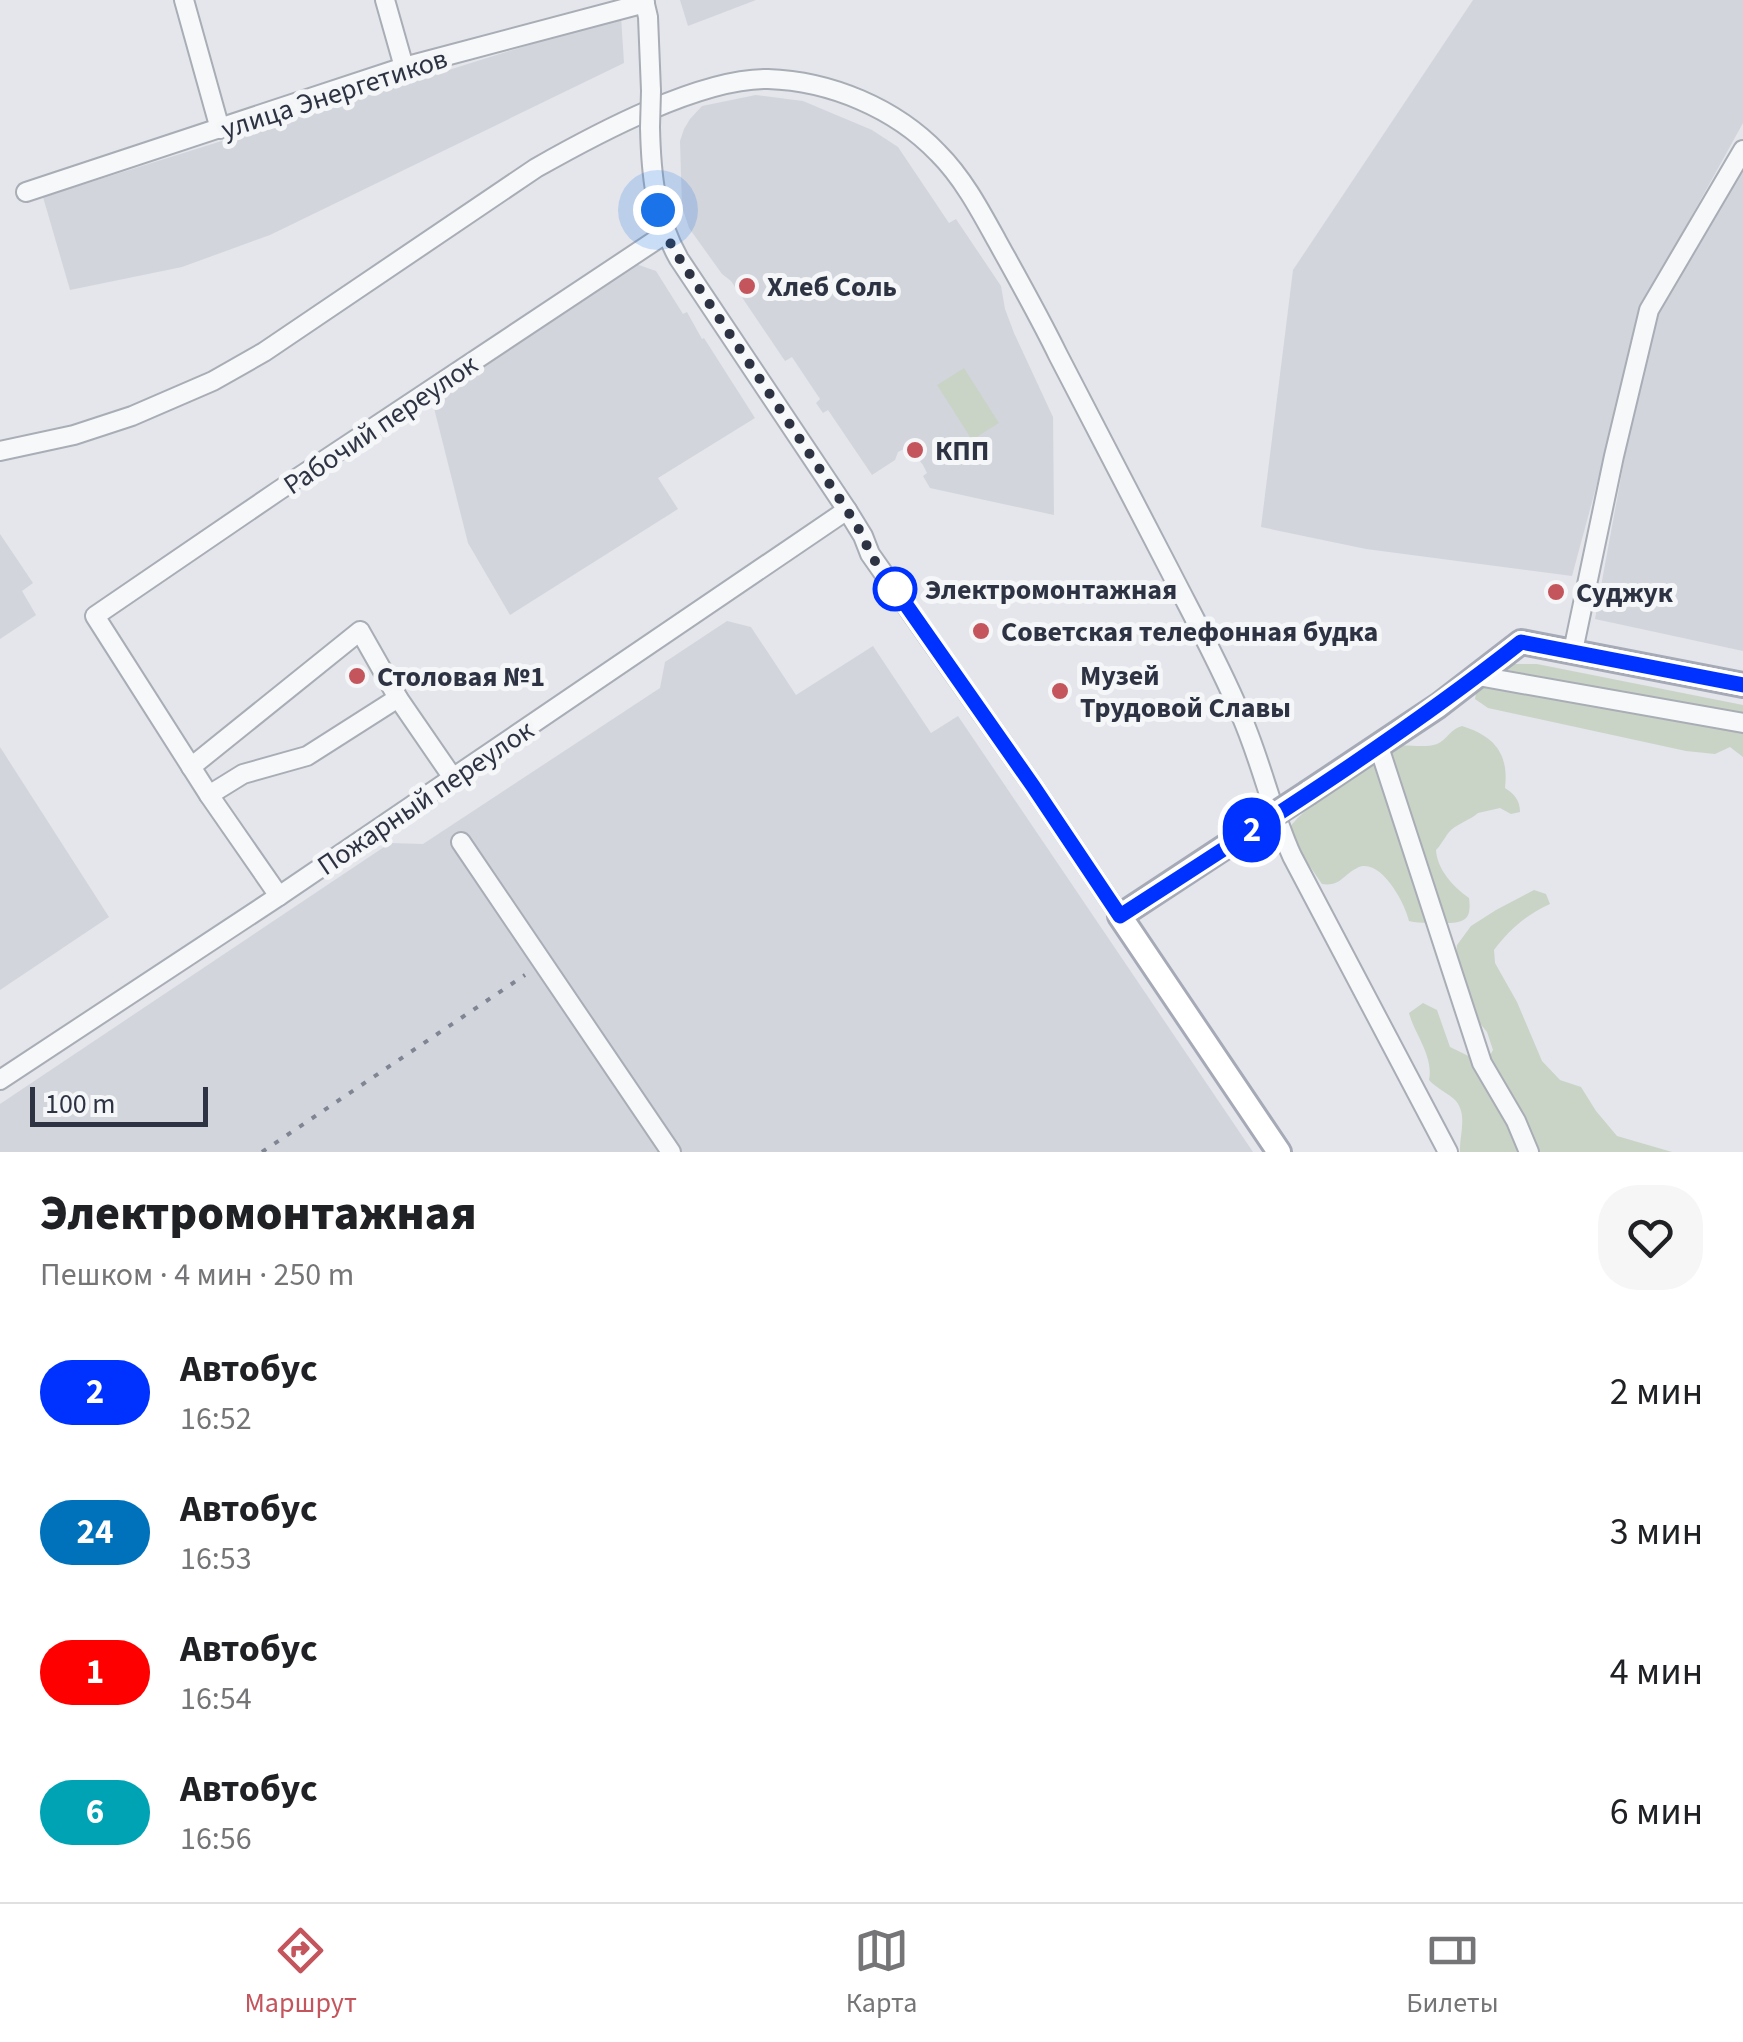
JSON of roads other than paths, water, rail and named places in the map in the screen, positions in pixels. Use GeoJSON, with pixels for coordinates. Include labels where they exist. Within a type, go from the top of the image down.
{"type":"FeatureCollection","features":[{"type":"Feature","properties":{"kind":"main road"},"geometry":{"type":"LineString","coordinates":[[1280,1152],[1120,916],[1379,746],[1521,642],[1743,684]]}},
{"type":"Feature","properties":{"kind":"street"},"geometry":{"type":"LineString","coordinates":[[184,0],[220,129]]}},
{"type":"Feature","properties":{"kind":"street"},"geometry":{"type":"LineString","coordinates":[[385,0],[404,67]]}},
{"type":"Feature","properties":{"kind":"street"},"geometry":{"type":"LineString","coordinates":[[645,1],[652,178],[665,234],[847,510],[870,554],[1120,916]]}},
{"type":"Feature","properties":{"kind":"street","name":"улица Энергетиков"},"geometry":{"type":"LineString","coordinates":[[26,192],[404,67],[645,1]]}},
{"type":"Feature","properties":{"kind":"street"},"geometry":{"type":"LineString","coordinates":[[0,451],[116,422],[213,381],[264,352],[536,168],[614,128],[698,92],[753,80],[785,80],[843,93],[885,112],[924,140],[958,176],[1035,310],[1236,703],[1292,856],[1448,1152]]}},
{"type":"Feature","properties":{"kind":"street"},"geometry":{"type":"LineString","coordinates":[[1572,651],[1648,310],[1743,150]]}},
{"type":"Feature","properties":{"kind":"street","name":"Рабочий переулок"},"geometry":{"type":"LineString","coordinates":[[191,767],[96,616],[665,234]]}},
{"type":"Feature","properties":{"kind":"street","name":"Пожарный переулок"},"geometry":{"type":"LineString","coordinates":[[0,1080],[847,510]]}},
{"type":"Feature","properties":{"kind":"street"},"geometry":{"type":"LineString","coordinates":[[278,896],[191,767],[360,631],[398,698],[453,778]]}},
{"type":"Feature","properties":{"kind":"street"},"geometry":{"type":"LineString","coordinates":[[1478,676],[1743,723]]}},
{"type":"Feature","properties":{"kind":"street"},"geometry":{"type":"LineString","coordinates":[[209,794],[243,774],[307,756],[398,698]]}},
{"type":"Feature","properties":{"kind":"street"},"geometry":{"type":"LineString","coordinates":[[1379,746],[1482,1063],[1529,1152]]}},
{"type":"Feature","properties":{"kind":"street"},"geometry":{"type":"LineString","coordinates":[[461,842],[671,1152]]}},
{"type":"Feature","properties":{"kind":"railway"},"geometry":{"type":"LineString","coordinates":[[262,1152],[525,975]]}},
{"type":"Feature","properties":{"kind":"place","name":"Хлеб Соль"},"geometry":{"type":"Point","coordinates":[747,286]}},
{"type":"Feature","properties":{"kind":"place","name":"КПП"},"geometry":{"type":"Point","coordinates":[915,450]}},
{"type":"Feature","properties":{"kind":"place","name":"Электромонтажная"},"geometry":{"type":"Point","coordinates":[895,589]}},
{"type":"Feature","properties":{"kind":"place","name":"Суджук"},"geometry":{"type":"Point","coordinates":[1556,592]}},
{"type":"Feature","properties":{"kind":"place","name":"Советская телефонная будка"},"geometry":{"type":"Point","coordinates":[981,631]}},
{"type":"Feature","properties":{"kind":"place","name":"Столовая №1"},"geometry":{"type":"Point","coordinates":[357,676]}},
{"type":"Feature","properties":{"kind":"place","name":"Музей Трудовой Славы"},"geometry":{"type":"Point","coordinates":[1060,691]}}]}
